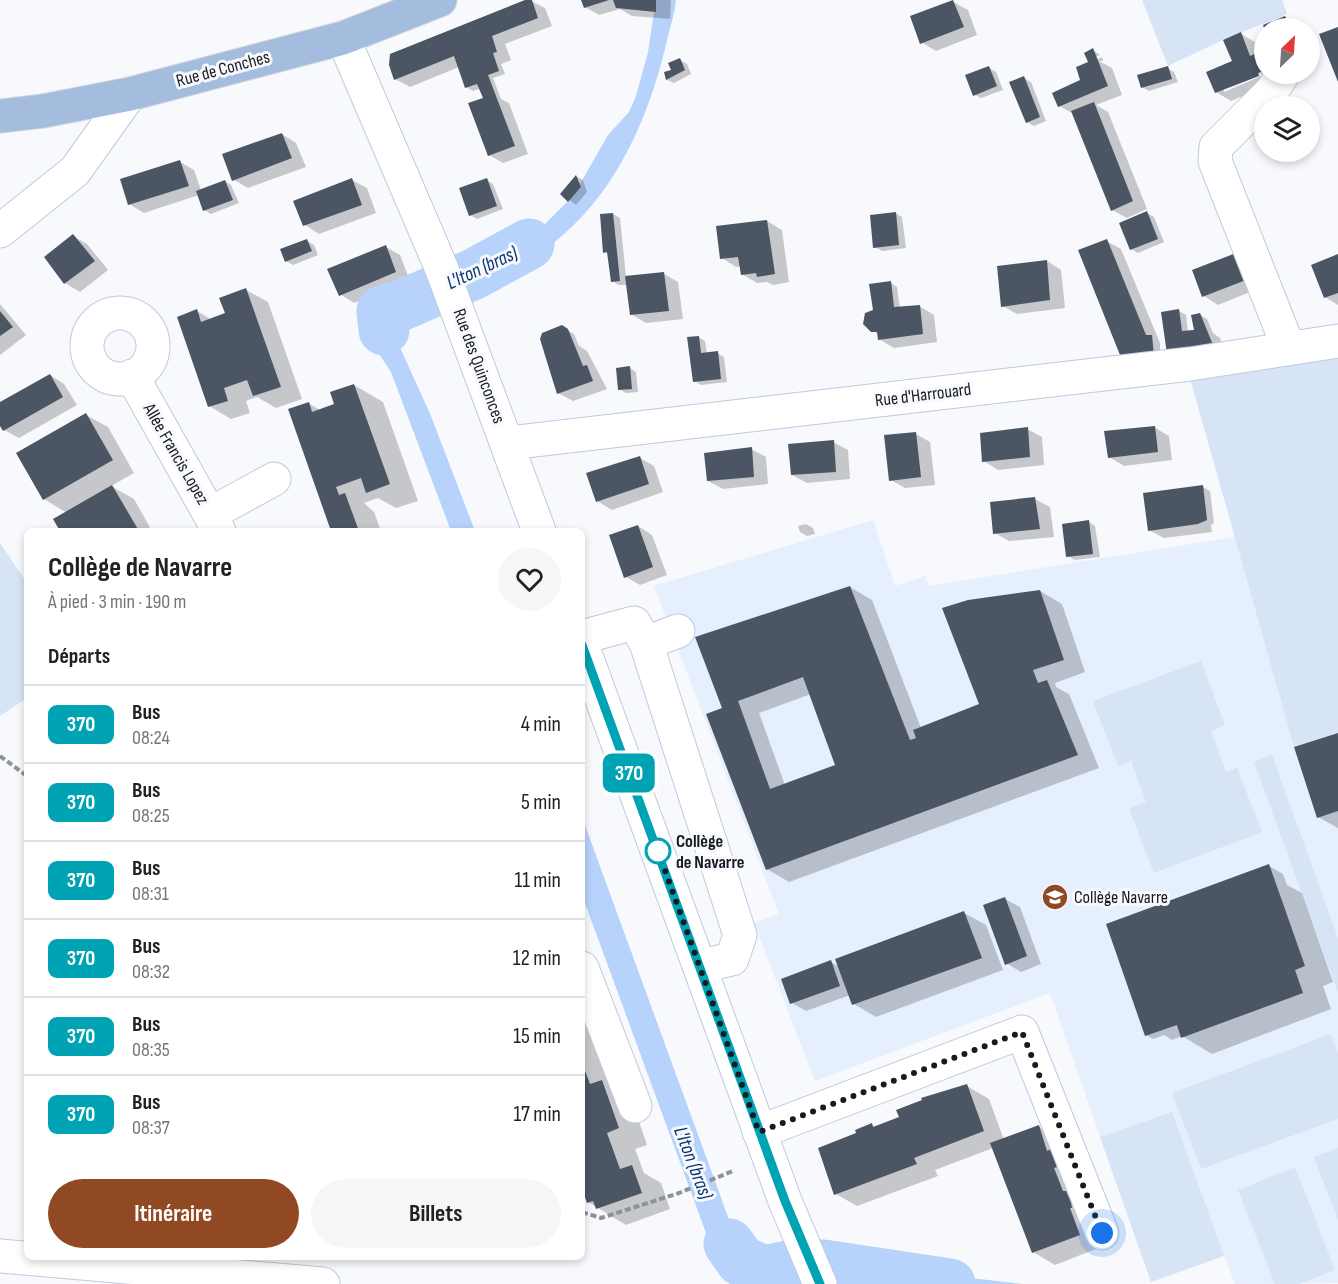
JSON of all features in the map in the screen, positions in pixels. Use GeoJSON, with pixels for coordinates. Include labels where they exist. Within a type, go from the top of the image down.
{"type":"FeatureCollection","features":[{"type":"Feature","properties":{"kind":"main road","name":"Rue de Conches"},"geometry":{"type":"LineString","coordinates":[[0,116],[43,111],[130,94],[343,38],[440,0]]}},
{"type":"Feature","properties":{"kind":"street","name":"Rue des Quinconces"},"geometry":{"type":"LineString","coordinates":[[343,38],[441,267],[538,528]]}},
{"type":"Feature","properties":{"kind":"street"},"geometry":{"type":"LineString","coordinates":[[1277,84],[1216,147],[1215,161],[1288,349]]}},
{"type":"Feature","properties":{"kind":"street"},"geometry":{"type":"LineString","coordinates":[[0,231],[75,171],[130,94]]}},
{"type":"Feature","properties":{"kind":"street","name":"Rue d'Harrouard"},"geometry":{"type":"LineString","coordinates":[[508,443],[1190,364],[1338,341]]}},
{"type":"Feature","properties":{"kind":"street","name":"Allée Francis Lopez"},"geometry":{"type":"LineString","coordinates":[[132,376],[215,523]]}},
{"type":"Feature","properties":{"kind":"street"},"geometry":{"type":"LineString","coordinates":[[215,523],[274,479]]}},
{"type":"Feature","properties":{"kind":"street"},"geometry":{"type":"LineString","coordinates":[[585,652],[634,623],[646,643],[740,935],[732,958],[699,966]]}},
{"type":"Feature","properties":{"kind":"street"},"geometry":{"type":"LineString","coordinates":[[646,643],[678,631]]}},
{"type":"Feature","properties":{"kind":"street"},"geometry":{"type":"LineString","coordinates":[[585,656],[799,1240],[819,1283]]}},
{"type":"Feature","properties":{"kind":"street"},"geometry":{"type":"LineString","coordinates":[[585,976],[635,1106]]}},
{"type":"Feature","properties":{"kind":"street"},"geometry":{"type":"LineString","coordinates":[[759,1132],[1022,1032],[1102,1233]]}},
{"type":"Feature","properties":{"kind":"street"},"geometry":{"type":"LineString","coordinates":[[0,1256],[24,1258]]}},
{"type":"Feature","properties":{"kind":"street"},"geometry":{"type":"LineString","coordinates":[[46,1260],[323,1284]]}},
{"type":"Feature","properties":{"kind":"path"},"geometry":{"type":"LineString","coordinates":[[0,756],[24,774]]}},
{"type":"Feature","properties":{"kind":"path"},"geometry":{"type":"LineString","coordinates":[[585,1213],[601,1218],[679,1193],[733,1171]]}},
{"type":"Feature","properties":{"kind":"shaded area"},"geometry":{"type":"Polygon","coordinates":[[[1142,0],[1282,0],[1287,14],[1277,18],[1254,18],[1254,27],[1168,66],[1142,0]]]}},
{"type":"Feature","properties":{"kind":"shaded area"},"geometry":{"type":"Polygon","coordinates":[[[1338,355],[1338,733],[1294,747],[1189,375],[1338,355]]]}},
{"type":"Feature","properties":{"kind":"shaded area","name":"Collège Navarre"},"geometry":{"type":"Polygon","coordinates":[[[873,520],[895,586],[925,576],[929,586],[1235,537],[1294,747],[1338,733],[1338,1283],[1235,1284],[1224,1256],[1151,1282],[1050,993],[815,1081],[754,923],[779,914],[654,586],[873,520]]]}},
{"type":"Feature","properties":{"kind":"shaded area"},"geometry":{"type":"Polygon","coordinates":[[[0,543],[24,579],[24,700],[0,716],[0,543]]]}},
{"type":"Feature","properties":{"kind":"shaded area"},"geometry":{"type":"Polygon","coordinates":[[[1201,661],[1225,725],[1211,731],[1226,772],[1237,768],[1262,832],[1154,873],[1129,809],[1146,802],[1131,761],[1118,766],[1093,701],[1201,661]]]}},
{"type":"Feature","properties":{"kind":"shaded area"},"geometry":{"type":"Polygon","coordinates":[[[1272,755],[1338,938],[1338,992],[1254,762],[1272,755]]]}},
{"type":"Feature","properties":{"kind":"shaded area"},"geometry":{"type":"Polygon","coordinates":[[[1331,1034],[1338,1053],[1338,1119],[1201,1169],[1172,1093],[1331,1034]]]}},
{"type":"Feature","properties":{"kind":"shaded area"},"geometry":{"type":"Polygon","coordinates":[[[1172,1112],[1224,1256],[1151,1282],[1100,1137],[1172,1112]]]}},
{"type":"Feature","properties":{"kind":"shaded area"},"geometry":{"type":"Polygon","coordinates":[[[1338,1148],[1338,1220],[1314,1157],[1338,1148]]]}},
{"type":"Feature","properties":{"kind":"shaded area"},"geometry":{"type":"Polygon","coordinates":[[[1295,1167],[1335,1270],[1299,1284],[1275,1284],[1238,1190],[1295,1167]]]}},
{"type":"Feature","properties":{"kind":"water"},"geometry":{"type":"Polygon","coordinates":[[[656,0],[676,0],[661,63],[643,117],[631,144],[602,193],[584,215],[542,251],[471,286],[465,269],[544,225],[581,188],[580,184],[608,135],[629,112],[636,96],[648,52],[656,0]]]}},
{"type":"Feature","properties":{"kind":"water"},"geometry":{"type":"Polygon","coordinates":[[[425,285],[432,302],[388,321],[431,416],[474,528],[450,528],[391,372],[375,348],[375,325],[367,306],[425,285]]]}},
{"type":"Feature","properties":{"kind":"water"},"geometry":{"type":"Polygon","coordinates":[[[585,825],[735,1236],[764,1254],[780,1251],[793,1278],[757,1282],[738,1280],[721,1274],[585,903],[585,825]]]}},
{"type":"Feature","properties":{"kind":"water"},"geometry":{"type":"Polygon","coordinates":[[[855,1246],[863,1258],[878,1267],[1023,1284],[857,1284],[831,1280],[819,1254],[848,1255],[848,1248],[855,1246]]]}},
{"type":"Feature","properties":{"kind":"building"},"geometry":{"type":"Polygon","coordinates":[[[525,0],[532,0],[538,18],[492,36],[497,52],[493,53],[499,71],[488,75],[515,146],[488,156],[468,103],[483,98],[477,84],[465,88],[454,56],[394,80],[389,65],[390,54],[525,0]]]}},
{"type":"Feature","properties":{"kind":"building"},"geometry":{"type":"Polygon","coordinates":[[[581,0],[609,0],[584,8],[581,0]]]}},
{"type":"Feature","properties":{"kind":"building"},"geometry":{"type":"Polygon","coordinates":[[[613,0],[656,0],[656,12],[616,8],[613,0]]]}},
{"type":"Feature","properties":{"kind":"building"},"geometry":{"type":"Polygon","coordinates":[[[953,0],[964,27],[920,44],[910,16],[953,0]]]}},
{"type":"Feature","properties":{"kind":"building"},"geometry":{"type":"Polygon","coordinates":[[[1338,27],[1338,82],[1320,37],[1320,34],[1338,27]]]}},
{"type":"Feature","properties":{"kind":"building"},"geometry":{"type":"Polygon","coordinates":[[[1241,32],[1250,56],[1254,54],[1254,78],[1215,93],[1206,72],[1232,61],[1223,40],[1241,32]]]}},
{"type":"Feature","properties":{"kind":"building"},"geometry":{"type":"Polygon","coordinates":[[[1093,48],[1108,86],[1058,107],[1052,93],[1080,80],[1076,67],[1088,62],[1084,53],[1093,48]]]}},
{"type":"Feature","properties":{"kind":"building"},"geometry":{"type":"Polygon","coordinates":[[[680,58],[685,70],[666,80],[664,72],[671,70],[668,63],[680,58]]]}},
{"type":"Feature","properties":{"kind":"building"},"geometry":{"type":"Polygon","coordinates":[[[989,66],[997,86],[973,96],[965,75],[989,66]]]}},
{"type":"Feature","properties":{"kind":"building"},"geometry":{"type":"Polygon","coordinates":[[[1168,66],[1172,79],[1141,88],[1137,75],[1168,66]]]}},
{"type":"Feature","properties":{"kind":"building"},"geometry":{"type":"Polygon","coordinates":[[[1024,76],[1040,117],[1026,123],[1009,82],[1024,76]]]}},
{"type":"Feature","properties":{"kind":"building"},"geometry":{"type":"Polygon","coordinates":[[[1094,102],[1133,201],[1111,211],[1071,111],[1094,102]]]}},
{"type":"Feature","properties":{"kind":"building"},"geometry":{"type":"Polygon","coordinates":[[[282,133],[292,158],[232,181],[222,154],[282,133]]]}},
{"type":"Feature","properties":{"kind":"building"},"geometry":{"type":"Polygon","coordinates":[[[180,160],[189,186],[128,205],[120,179],[180,160]]]}},
{"type":"Feature","properties":{"kind":"building"},"geometry":{"type":"Polygon","coordinates":[[[576,175],[581,187],[568,202],[560,194],[576,175]]]}},
{"type":"Feature","properties":{"kind":"building"},"geometry":{"type":"Polygon","coordinates":[[[352,178],[362,205],[303,226],[293,201],[352,178]]]}},
{"type":"Feature","properties":{"kind":"building"},"geometry":{"type":"Polygon","coordinates":[[[487,178],[497,206],[469,216],[459,188],[487,178]]]}},
{"type":"Feature","properties":{"kind":"building"},"geometry":{"type":"Polygon","coordinates":[[[225,180],[233,200],[203,211],[196,191],[225,180]]]}},
{"type":"Feature","properties":{"kind":"building"},"geometry":{"type":"Polygon","coordinates":[[[1147,211],[1158,239],[1130,250],[1119,223],[1147,211]]]}},
{"type":"Feature","properties":{"kind":"building"},"geometry":{"type":"Polygon","coordinates":[[[896,212],[899,245],[873,248],[870,215],[896,212]]]}},
{"type":"Feature","properties":{"kind":"building"},"geometry":{"type":"Polygon","coordinates":[[[613,213],[620,281],[611,282],[607,252],[603,253],[600,214],[613,213]]]}},
{"type":"Feature","properties":{"kind":"building"},"geometry":{"type":"Polygon","coordinates":[[[767,220],[775,274],[757,277],[756,273],[741,275],[738,257],[720,259],[716,226],[767,220]]]}},
{"type":"Feature","properties":{"kind":"building"},"geometry":{"type":"Polygon","coordinates":[[[73,234],[95,261],[64,284],[44,257],[73,234]]]}},
{"type":"Feature","properties":{"kind":"building"},"geometry":{"type":"Polygon","coordinates":[[[307,239],[312,251],[285,262],[280,249],[307,239]]]}},
{"type":"Feature","properties":{"kind":"building"},"geometry":{"type":"Polygon","coordinates":[[[1107,239],[1146,335],[1152,335],[1154,356],[1122,360],[1078,250],[1107,239]]]}},
{"type":"Feature","properties":{"kind":"building"},"geometry":{"type":"Polygon","coordinates":[[[386,245],[396,272],[339,296],[327,269],[386,245]]]}},
{"type":"Feature","properties":{"kind":"building"},"geometry":{"type":"Polygon","coordinates":[[[1236,253],[1246,280],[1202,297],[1192,270],[1236,253]]]}},
{"type":"Feature","properties":{"kind":"building"},"geometry":{"type":"Polygon","coordinates":[[[1338,254],[1338,293],[1324,298],[1311,265],[1338,254]]]}},
{"type":"Feature","properties":{"kind":"building"},"geometry":{"type":"Polygon","coordinates":[[[1047,260],[1050,300],[1001,307],[997,266],[1047,260]]]}},
{"type":"Feature","properties":{"kind":"building"},"geometry":{"type":"Polygon","coordinates":[[[664,272],[669,311],[630,315],[625,276],[664,272]]]}},
{"type":"Feature","properties":{"kind":"building"},"geometry":{"type":"Polygon","coordinates":[[[891,281],[894,307],[920,305],[923,334],[878,340],[877,332],[871,332],[863,324],[865,313],[873,310],[869,284],[891,281]]]}},
{"type":"Feature","properties":{"kind":"building"},"geometry":{"type":"Polygon","coordinates":[[[246,288],[281,387],[253,396],[247,380],[224,388],[228,401],[208,407],[177,317],[197,309],[201,322],[225,313],[219,298],[246,288]]]}},
{"type":"Feature","properties":{"kind":"building"},"geometry":{"type":"Polygon","coordinates":[[[1179,309],[1182,331],[1194,330],[1191,315],[1200,313],[1213,345],[1167,354],[1161,312],[1179,309]]]}},
{"type":"Feature","properties":{"kind":"building"},"geometry":{"type":"Polygon","coordinates":[[[0,311],[13,327],[0,336],[0,311]]]}},
{"type":"Feature","properties":{"kind":"building"},"geometry":{"type":"Polygon","coordinates":[[[562,325],[568,329],[583,366],[587,365],[593,381],[557,394],[540,339],[542,333],[562,325]]]}},
{"type":"Feature","properties":{"kind":"building"},"geometry":{"type":"Polygon","coordinates":[[[699,336],[701,353],[718,351],[721,379],[693,382],[687,337],[699,336]]]}},
{"type":"Feature","properties":{"kind":"building"},"geometry":{"type":"Polygon","coordinates":[[[630,366],[632,389],[618,390],[616,368],[630,366]]]}},
{"type":"Feature","properties":{"kind":"building"},"geometry":{"type":"Polygon","coordinates":[[[50,374],[63,397],[3,431],[0,426],[0,402],[50,374]]]}},
{"type":"Feature","properties":{"kind":"building"},"geometry":{"type":"Polygon","coordinates":[[[354,384],[390,484],[366,493],[361,478],[336,487],[339,495],[345,493],[358,528],[330,528],[288,409],[309,402],[312,412],[334,404],[330,392],[354,384]]]}},
{"type":"Feature","properties":{"kind":"building"},"geometry":{"type":"Polygon","coordinates":[[[86,413],[113,460],[43,500],[16,453],[86,413]]]}},
{"type":"Feature","properties":{"kind":"building"},"geometry":{"type":"Polygon","coordinates":[[[1155,426],[1158,452],[1108,458],[1104,431],[1155,426]]]}},
{"type":"Feature","properties":{"kind":"building"},"geometry":{"type":"Polygon","coordinates":[[[1028,427],[1030,457],[982,462],[980,433],[1028,427]]]}},
{"type":"Feature","properties":{"kind":"building"},"geometry":{"type":"Polygon","coordinates":[[[916,432],[921,477],[889,481],[884,435],[916,432]]]}},
{"type":"Feature","properties":{"kind":"building"},"geometry":{"type":"Polygon","coordinates":[[[834,440],[836,472],[791,475],[788,444],[834,440]]]}},
{"type":"Feature","properties":{"kind":"building"},"geometry":{"type":"Polygon","coordinates":[[[752,447],[754,477],[707,481],[704,453],[752,447]]]}},
{"type":"Feature","properties":{"kind":"building"},"geometry":{"type":"Polygon","coordinates":[[[640,456],[649,484],[596,502],[586,473],[640,456]]]}},
{"type":"Feature","properties":{"kind":"building"},"geometry":{"type":"Polygon","coordinates":[[[112,485],[137,528],[58,528],[53,519],[112,485]]]}},
{"type":"Feature","properties":{"kind":"building"},"geometry":{"type":"Polygon","coordinates":[[[1203,485],[1207,520],[1198,524],[1148,531],[1143,493],[1203,485]]]}},
{"type":"Feature","properties":{"kind":"building"},"geometry":{"type":"Polygon","coordinates":[[[1035,497],[1040,529],[993,534],[990,502],[1035,497]]]}},
{"type":"Feature","properties":{"kind":"building"},"geometry":{"type":"Polygon","coordinates":[[[1089,520],[1093,554],[1066,557],[1062,524],[1089,520]]]}},
{"type":"Feature","properties":{"kind":"building"},"geometry":{"type":"Polygon","coordinates":[[[638,525],[653,567],[624,578],[609,535],[638,525]]]}},
{"type":"Feature","properties":{"kind":"building"},"geometry":{"type":"Polygon","coordinates":[[[850,586],[910,740],[916,738],[913,730],[979,704],[942,608],[968,600],[1040,590],[1064,660],[1033,670],[1038,683],[1047,680],[1078,755],[766,870],[706,714],[722,708],[695,637],[850,586]],[[803,677],[738,701],[770,789],[835,765],[803,677]]]}},
{"type":"Feature","properties":{"kind":"building"},"geometry":{"type":"Polygon","coordinates":[[[1338,733],[1338,811],[1317,818],[1294,747],[1338,733]]]}},
{"type":"Feature","properties":{"kind":"building"},"geometry":{"type":"Polygon","coordinates":[[[1269,864],[1305,966],[1295,970],[1303,993],[1181,1038],[1177,1025],[1145,1036],[1106,924],[1269,864]]]}},
{"type":"Feature","properties":{"kind":"building"},"geometry":{"type":"Polygon","coordinates":[[[1005,897],[1027,956],[1005,965],[983,905],[1005,897]]]}},
{"type":"Feature","properties":{"kind":"building"},"geometry":{"type":"Polygon","coordinates":[[[964,911],[982,958],[852,1005],[835,959],[964,911]]]}},
{"type":"Feature","properties":{"kind":"building"},"geometry":{"type":"Polygon","coordinates":[[[831,960],[840,986],[790,1004],[781,979],[831,960]]]}},
{"type":"Feature","properties":{"kind":"building"},"geometry":{"type":"Polygon","coordinates":[[[585,1071],[590,1084],[602,1080],[619,1128],[607,1133],[620,1169],[632,1165],[642,1193],[596,1209],[593,1201],[587,1203],[585,1197],[585,1071]]]}},
{"type":"Feature","properties":{"kind":"building"},"geometry":{"type":"Polygon","coordinates":[[[967,1084],[984,1131],[914,1158],[917,1164],[834,1195],[818,1148],[856,1133],[855,1130],[872,1123],[873,1127],[899,1117],[896,1110],[922,1100],[921,1098],[967,1084]]]}},
{"type":"Feature","properties":{"kind":"building"},"geometry":{"type":"Polygon","coordinates":[[[1039,1125],[1047,1151],[1051,1149],[1057,1167],[1054,1168],[1063,1191],[1066,1191],[1071,1202],[1072,1208],[1070,1208],[1080,1235],[1032,1253],[990,1143],[1039,1125]]]}},
{"type":"Feature","properties":{"kind":"waterway","name":"L'Iton (bras)"},"geometry":{"type":"LineString","coordinates":[[384,330],[382,311],[402,305],[474,274],[529,244]]}},
{"type":"Feature","properties":{"kind":"waterway","name":"L'Iton (bras)"},"geometry":{"type":"LineString","coordinates":[[729,1244],[741,1261],[765,1271],[787,1266],[823,1265],[950,1284]]}},
{"type":"Feature","properties":{"kind":"bus line","name":"370"},"geometry":{"type":"LineString","coordinates":[[585,654],[799,1240],[820,1284]]}},
{"type":"Feature","properties":{"kind":"place","name":"Collège de Navarre"},"geometry":{"type":"Point","coordinates":[658,851]}},
{"type":"Feature","properties":{"kind":"place","name":"Collège Navarre"},"geometry":{"type":"Point","coordinates":[1055,897]}},
{"type":"Feature","properties":{"kind":"route"},"geometry":{"type":"LineString","coordinates":[[658,851],[759,1132],[1022,1032],[1102,1233]]}}]}
